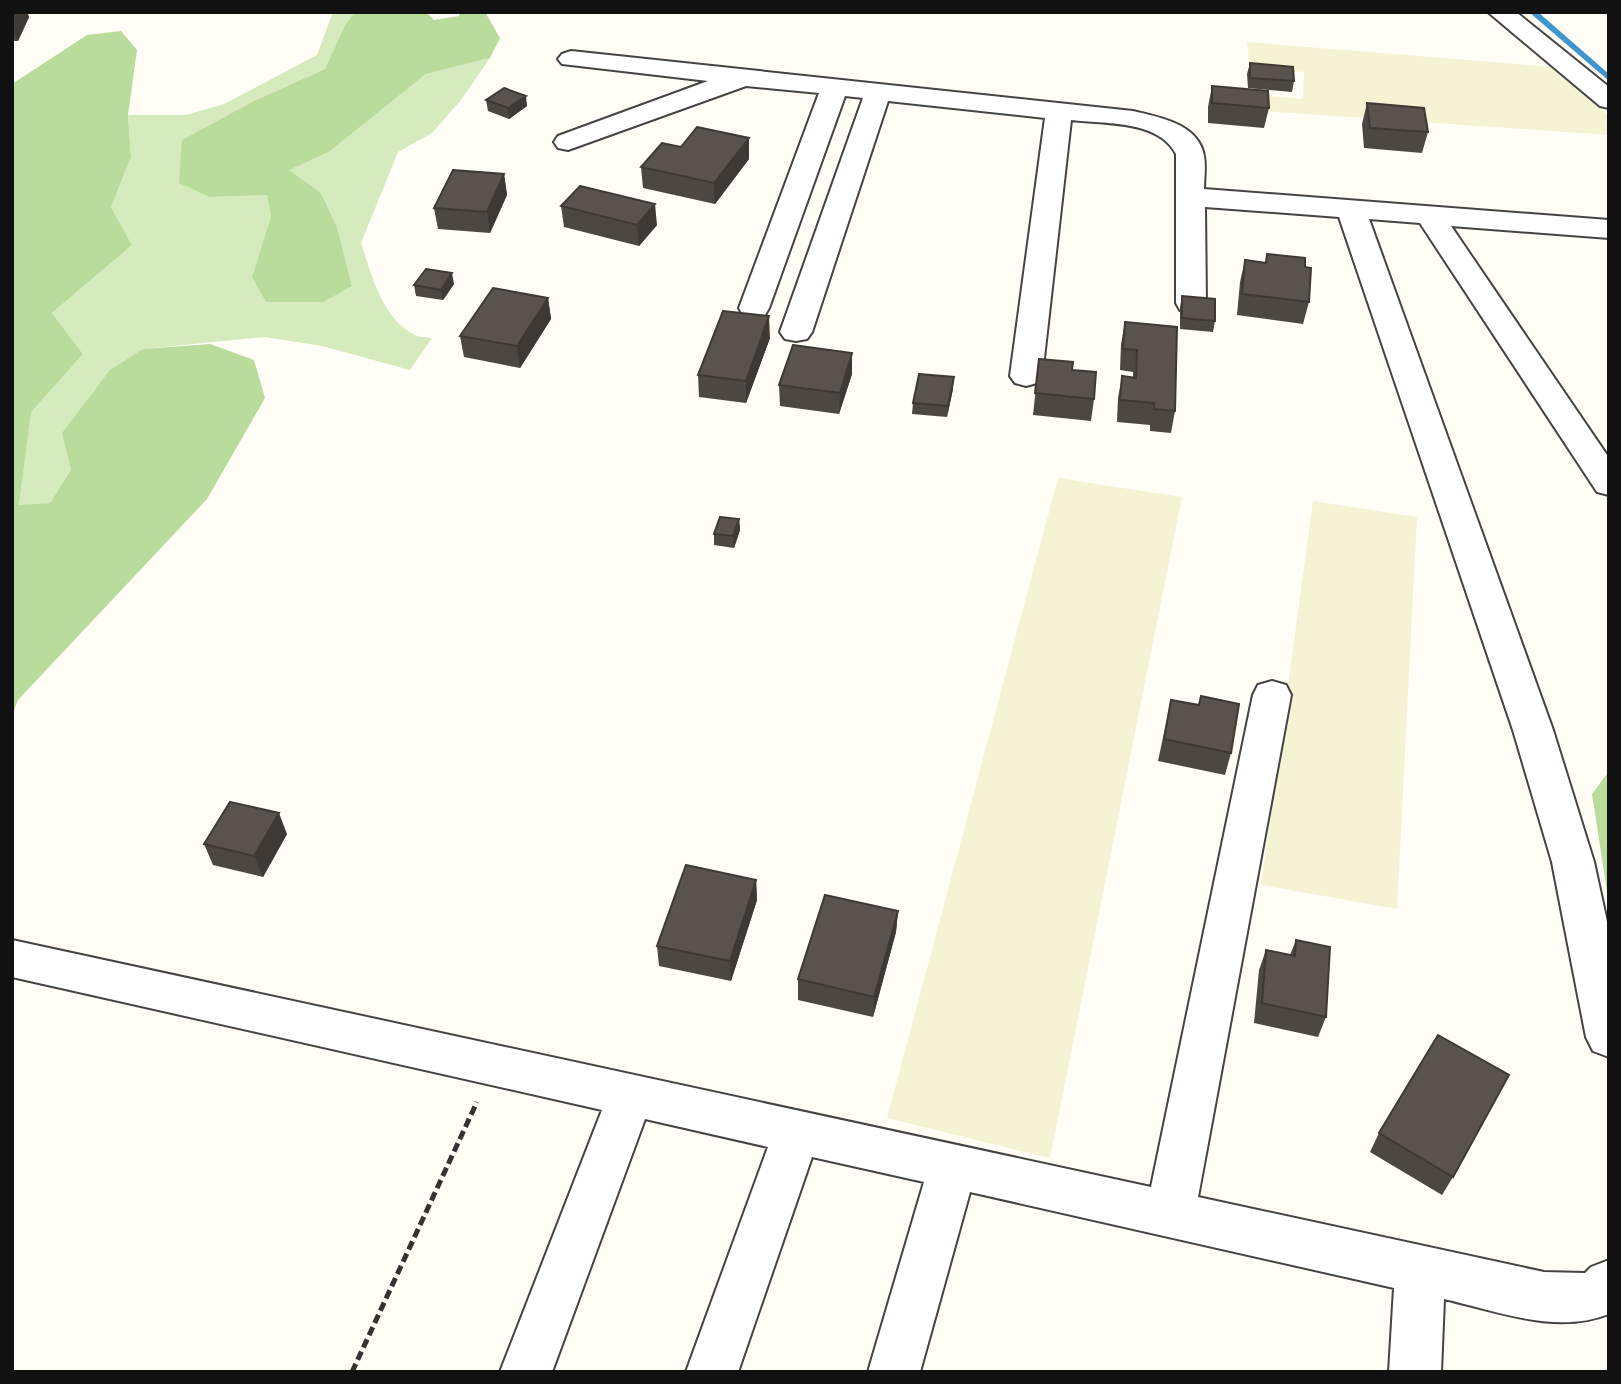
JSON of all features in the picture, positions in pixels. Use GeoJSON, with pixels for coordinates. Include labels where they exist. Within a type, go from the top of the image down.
{"type":"FeatureCollection","features":[{"type":"Feature","properties":{"kind":"lane"},"geometry":{"type":"LineString","coordinates":[[1500,12],[1609,100]]}},
{"type":"Feature","properties":{"kind":"lane"},"geometry":{"type":"LineString","coordinates":[[571,59],[1133,119],[1175,132],[1190,154],[1191,303]]}},
{"type":"Feature","properties":{"kind":"lane"},"geometry":{"type":"LineString","coordinates":[[568,142],[745,77]]}},
{"type":"Feature","properties":{"kind":"lane"},"geometry":{"type":"LineString","coordinates":[[754,307],[835,87]]}},
{"type":"Feature","properties":{"kind":"lane"},"geometry":{"type":"LineString","coordinates":[[796,332],[878,92]]}},
{"type":"Feature","properties":{"kind":"lane"},"geometry":{"type":"LineString","coordinates":[[1026,376],[1059,111]]}},
{"type":"Feature","properties":{"kind":"lane"},"geometry":{"type":"LineString","coordinates":[[1192,197],[1609,229]]}},
{"type":"Feature","properties":{"kind":"lane"},"geometry":{"type":"LineString","coordinates":[[1351,209],[1532,730],[1573,862],[1609,1037]]}},
{"type":"Feature","properties":{"kind":"lane"},"geometry":{"type":"LineString","coordinates":[[1429,215],[1609,484]]}},
{"type":"Feature","properties":{"kind":"lane"},"geometry":{"type":"LineString","coordinates":[[1170,1214],[1272,695]]}},
{"type":"Feature","properties":{"kind":"lane"},"geometry":{"type":"LineString","coordinates":[[12,958],[1420,1270],[1564,1299],[1594,1295],[1609,1284]]}},
{"type":"Feature","properties":{"kind":"lane"},"geometry":{"type":"LineString","coordinates":[[526,1372],[631,1095]]}},
{"type":"Feature","properties":{"kind":"lane"},"geometry":{"type":"LineString","coordinates":[[712,1372],[797,1132]]}},
{"type":"Feature","properties":{"kind":"lane"},"geometry":{"type":"LineString","coordinates":[[894,1372],[953,1166]]}},
{"type":"Feature","properties":{"kind":"lane"},"geometry":{"type":"LineString","coordinates":[[1415,1372],[1420,1270]]}},
{"type":"Feature","properties":{"kind":"path"},"geometry":{"type":"LineString","coordinates":[[352,1372],[494,1065]]}},
{"type":"Feature","properties":{"kind":"shaded area"},"geometry":{"type":"Polygon","coordinates":[[[1247,42],[1553,67],[1609,116],[1609,135],[1249,110],[1247,94],[1303,99],[1304,72],[1250,68],[1247,42]]]}},
{"type":"Feature","properties":{"kind":"shaded area"},"geometry":{"type":"Polygon","coordinates":[[[1058,478],[1182,497],[1050,1158],[887,1118],[1058,478]]]}},
{"type":"Feature","properties":{"kind":"shaded area"},"geometry":{"type":"Polygon","coordinates":[[[1313,501],[1417,517],[1397,909],[1261,885],[1313,501]]]}},
{"type":"Feature","properties":{"kind":"green space"},"geometry":{"type":"Polygon","coordinates":[[[333,12],[355,12],[345,25],[325,69],[256,100],[210,197],[267,195],[271,216],[252,277],[352,286],[337,227],[321,193],[288,170],[329,152],[426,74],[490,58],[461,100],[432,133],[398,152],[361,243],[378,292],[392,316],[413,334],[432,338],[410,370],[322,346],[264,337],[143,349],[50,503],[19,506],[30,412],[83,354],[52,313],[132,245],[111,207],[131,157],[128,115],[186,115],[224,104],[317,55],[333,12]]]}},
{"type":"Feature","properties":{"kind":"green space"},"geometry":{"type":"Polygon","coordinates":[[[355,12],[426,12],[434,20],[459,16],[459,12],[485,12],[500,38],[490,58],[426,74],[329,152],[289,170],[321,193],[337,227],[352,286],[323,302],[266,302],[252,277],[271,216],[267,195],[210,197],[179,183],[182,140],[256,100],[325,69],[345,25],[355,12]]]}},
{"type":"Feature","properties":{"kind":"green space"},"geometry":{"type":"Polygon","coordinates":[[[121,31],[137,50],[128,115],[131,157],[111,207],[132,245],[52,313],[83,354],[31,412],[19,505],[50,503],[71,469],[62,433],[110,370],[143,349],[210,344],[254,360],[265,398],[207,499],[18,700],[12,715],[12,84],[87,35],[121,31]]]}},
{"type":"Feature","properties":{"kind":"green space"},"geometry":{"type":"Polygon","coordinates":[[[1609,771],[1609,904],[1592,794],[1609,771]]]}},
{"type":"Feature","properties":{"kind":"building"},"geometry":{"type":"Polygon","coordinates":[[[1250,63],[1293,67],[1294,81],[1250,78],[1250,63]]]}},
{"type":"Feature","properties":{"kind":"building"},"geometry":{"type":"Polygon","coordinates":[[[1212,86],[1268,91],[1269,108],[1212,103],[1212,86]]]}},
{"type":"Feature","properties":{"kind":"building"},"geometry":{"type":"Polygon","coordinates":[[[504,88],[526,96],[508,108],[486,100],[504,88]]]}},
{"type":"Feature","properties":{"kind":"building"},"geometry":{"type":"Polygon","coordinates":[[[1367,103],[1424,108],[1428,132],[1370,128],[1367,103]]]}},
{"type":"Feature","properties":{"kind":"building"},"geometry":{"type":"Polygon","coordinates":[[[697,127],[749,138],[714,183],[641,167],[662,143],[681,147],[697,127]]]}},
{"type":"Feature","properties":{"kind":"building"},"geometry":{"type":"Polygon","coordinates":[[[453,170],[504,174],[487,212],[434,208],[453,170]]]}},
{"type":"Feature","properties":{"kind":"building"},"geometry":{"type":"Polygon","coordinates":[[[580,186],[655,204],[637,225],[561,206],[580,186]]]}},
{"type":"Feature","properties":{"kind":"building"},"geometry":{"type":"Polygon","coordinates":[[[1267,254],[1305,258],[1305,267],[1311,268],[1309,302],[1242,294],[1245,260],[1266,263],[1267,254]]]}},
{"type":"Feature","properties":{"kind":"building"},"geometry":{"type":"Polygon","coordinates":[[[426,269],[452,273],[441,290],[414,285],[426,269]]]}},
{"type":"Feature","properties":{"kind":"building"},"geometry":{"type":"Polygon","coordinates":[[[493,288],[548,298],[517,346],[460,336],[493,288]]]}},
{"type":"Feature","properties":{"kind":"building"},"geometry":{"type":"Polygon","coordinates":[[[1182,296],[1215,299],[1215,321],[1182,318],[1182,296]]]}},
{"type":"Feature","properties":{"kind":"building"},"geometry":{"type":"Polygon","coordinates":[[[723,311],[769,316],[746,381],[698,375],[723,311]]]}},
{"type":"Feature","properties":{"kind":"building"},"geometry":{"type":"Polygon","coordinates":[[[1125,322],[1177,327],[1175,411],[1154,409],[1154,403],[1120,400],[1122,376],[1136,378],[1137,350],[1123,349],[1125,322]]]}},
{"type":"Feature","properties":{"kind":"building"},"geometry":{"type":"Polygon","coordinates":[[[793,345],[852,353],[840,393],[779,385],[793,345]]]}},
{"type":"Feature","properties":{"kind":"building"},"geometry":{"type":"Polygon","coordinates":[[[1039,359],[1073,362],[1072,370],[1096,372],[1094,399],[1035,393],[1039,359]]]}},
{"type":"Feature","properties":{"kind":"building"},"geometry":{"type":"Polygon","coordinates":[[[919,374],[954,377],[948,406],[913,403],[919,374]]]}},
{"type":"Feature","properties":{"kind":"building"},"geometry":{"type":"Polygon","coordinates":[[[720,517],[739,519],[733,536],[714,534],[720,517]]]}},
{"type":"Feature","properties":{"kind":"building"},"geometry":{"type":"Polygon","coordinates":[[[1201,696],[1239,704],[1231,753],[1164,739],[1171,700],[1199,705],[1201,696]]]}},
{"type":"Feature","properties":{"kind":"building"},"geometry":{"type":"Polygon","coordinates":[[[230,802],[279,813],[254,856],[204,844],[230,802]]]}},
{"type":"Feature","properties":{"kind":"building"},"geometry":{"type":"Polygon","coordinates":[[[686,865],[756,880],[730,961],[657,946],[686,865]]]}},
{"type":"Feature","properties":{"kind":"building"},"geometry":{"type":"Polygon","coordinates":[[[825,895],[898,911],[874,997],[798,979],[825,895]]]}},
{"type":"Feature","properties":{"kind":"building"},"geometry":{"type":"Polygon","coordinates":[[[1296,940],[1330,947],[1326,1017],[1262,1003],[1266,950],[1295,956],[1296,940]]]}},
{"type":"Feature","properties":{"kind":"building"},"geometry":{"type":"Polygon","coordinates":[[[1438,1035],[1509,1075],[1453,1177],[1379,1133],[1438,1035]]]}},
{"type":"Feature","properties":{"kind":"waterway"},"geometry":{"type":"LineString","coordinates":[[1533,12],[1609,79]]}}]}
